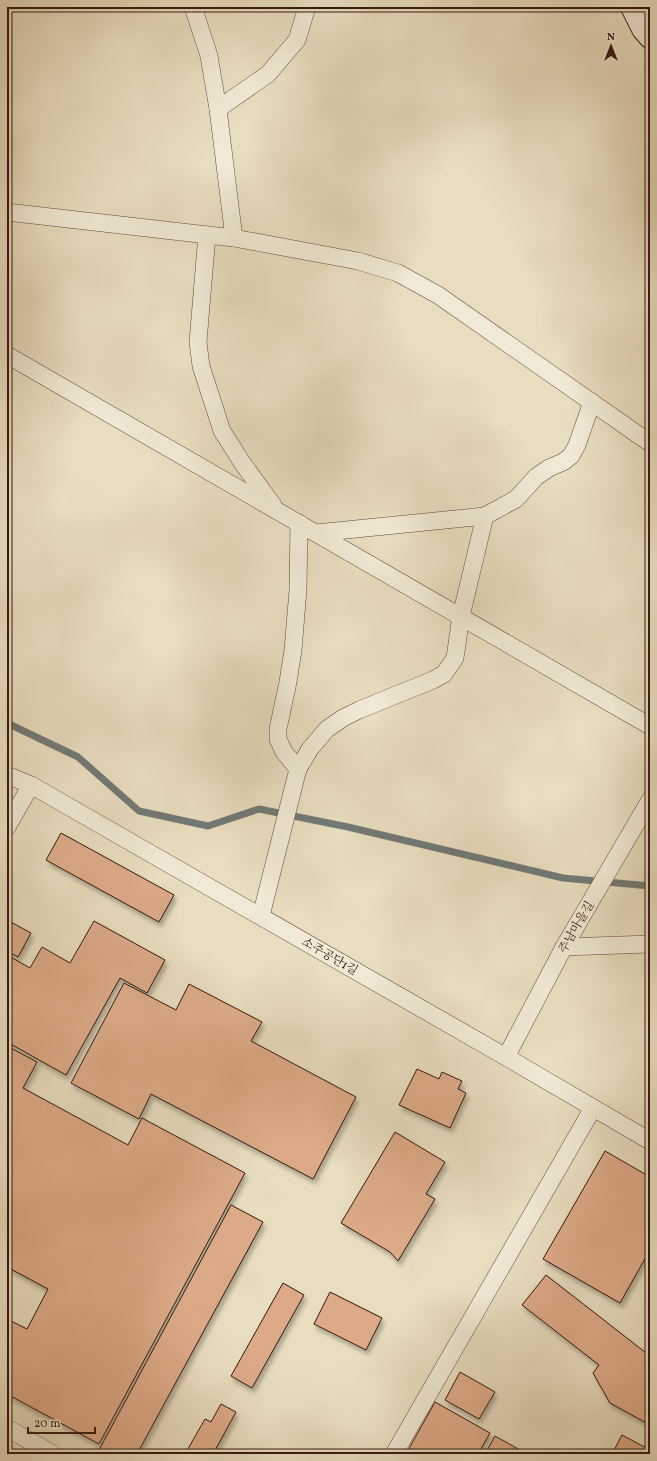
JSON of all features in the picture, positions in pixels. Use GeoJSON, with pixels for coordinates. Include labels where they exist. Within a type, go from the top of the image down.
{"type":"FeatureCollection","features":[{"type":"Feature","properties":{"kind":"main road"},"geometry":{"type":"LineString","coordinates":[[632,7],[643,29],[650,37]]}},
{"type":"Feature","properties":{"kind":"street"},"geometry":{"type":"LineString","coordinates":[[194,7],[209,56],[218,109],[234,238]]}},
{"type":"Feature","properties":{"kind":"street"},"geometry":{"type":"LineString","coordinates":[[218,109],[268,74],[297,40],[307,7]]}},
{"type":"Feature","properties":{"kind":"street"},"geometry":{"type":"LineString","coordinates":[[7,212],[234,238],[358,260],[398,273],[438,295],[650,443]]}},
{"type":"Feature","properties":{"kind":"street"},"geometry":{"type":"LineString","coordinates":[[207,235],[198,342],[201,366],[222,431],[243,464],[277,510]]}},
{"type":"Feature","properties":{"kind":"street"},"geometry":{"type":"LineString","coordinates":[[7,354],[650,726]]}},
{"type":"Feature","properties":{"kind":"street"},"geometry":{"type":"LineString","coordinates":[[316,533],[484,516],[516,499],[536,477],[571,456],[577,445],[592,402]]}},
{"type":"Feature","properties":{"kind":"street"},"geometry":{"type":"LineString","coordinates":[[261,916],[298,769],[310,749],[327,729],[343,718],[433,680],[444,674],[455,658],[461,616],[484,516]]}},
{"type":"Feature","properties":{"kind":"street"},"geometry":{"type":"LineString","coordinates":[[298,769],[284,752],[278,739],[278,729],[293,650],[298,590],[299,523]]}},
{"type":"Feature","properties":{"kind":"street","name":"소주공단1길"},"geometry":{"type":"LineString","coordinates":[[7,775],[30,785],[261,916],[650,1141]]}},
{"type":"Feature","properties":{"kind":"street"},"geometry":{"type":"LineString","coordinates":[[7,827],[30,785]]}},
{"type":"Feature","properties":{"kind":"street","name":"주남마을길"},"geometry":{"type":"LineString","coordinates":[[506,1057],[564,947],[650,800]]}},
{"type":"Feature","properties":{"kind":"street"},"geometry":{"type":"LineString","coordinates":[[564,947],[650,944]]}},
{"type":"Feature","properties":{"kind":"street"},"geometry":{"type":"LineString","coordinates":[[394,1454],[593,1108]]}},
{"type":"Feature","properties":{"kind":"street"},"geometry":{"type":"LineString","coordinates":[[7,1428],[53,1454]]}},
{"type":"Feature","properties":{"kind":"building"},"geometry":{"type":"Polygon","coordinates":[[[61,833],[174,895],[159,922],[46,860],[61,833]]]}},
{"type":"Feature","properties":{"kind":"building"},"geometry":{"type":"Polygon","coordinates":[[[7,920],[31,933],[18,957],[7,951],[7,920]]]}},
{"type":"Feature","properties":{"kind":"building"},"geometry":{"type":"Polygon","coordinates":[[[94,921],[165,960],[147,993],[120,978],[66,1075],[7,1042],[7,955],[30,968],[42,947],[70,963],[94,921]]]}},
{"type":"Feature","properties":{"kind":"building"},"geometry":{"type":"Polygon","coordinates":[[[124,983],[176,1010],[189,984],[262,1022],[251,1041],[356,1097],[313,1179],[151,1094],[139,1119],[71,1083],[124,983]]]}},
{"type":"Feature","properties":{"kind":"building"},"geometry":{"type":"Polygon","coordinates":[[[7,1046],[37,1062],[23,1088],[128,1145],[142,1118],[245,1173],[99,1444],[7,1394],[7,1319],[27,1329],[48,1289],[7,1267],[7,1046]]]}},
{"type":"Feature","properties":{"kind":"building"},"geometry":{"type":"Polygon","coordinates":[[[417,1069],[439,1079],[442,1072],[462,1081],[458,1089],[466,1093],[450,1128],[399,1105],[417,1069]]]}},
{"type":"Feature","properties":{"kind":"building"},"geometry":{"type":"Polygon","coordinates":[[[395,1132],[445,1162],[426,1194],[435,1199],[398,1261],[390,1252],[341,1223],[395,1132]]]}},
{"type":"Feature","properties":{"kind":"building"},"geometry":{"type":"Polygon","coordinates":[[[605,1151],[650,1177],[650,1250],[620,1303],[543,1259],[605,1151]]]}},
{"type":"Feature","properties":{"kind":"building"},"geometry":{"type":"Polygon","coordinates":[[[231,1205],[263,1222],[137,1454],[107,1454],[99,1450],[231,1205]]]}},
{"type":"Feature","properties":{"kind":"building"},"geometry":{"type":"Polygon","coordinates":[[[546,1275],[650,1356],[650,1425],[610,1403],[593,1373],[599,1365],[522,1305],[546,1275]]]}},
{"type":"Feature","properties":{"kind":"building"},"geometry":{"type":"Polygon","coordinates":[[[283,1283],[304,1295],[252,1388],[231,1376],[283,1283]]]}},
{"type":"Feature","properties":{"kind":"building"},"geometry":{"type":"Polygon","coordinates":[[[330,1292],[382,1318],[366,1350],[314,1324],[330,1292]]]}},
{"type":"Feature","properties":{"kind":"building"},"geometry":{"type":"Polygon","coordinates":[[[460,1372],[495,1392],[479,1419],[445,1400],[460,1372]]]}},
{"type":"Feature","properties":{"kind":"building"},"geometry":{"type":"Polygon","coordinates":[[[435,1402],[490,1433],[478,1454],[406,1454],[435,1402]]]}},
{"type":"Feature","properties":{"kind":"building"},"geometry":{"type":"Polygon","coordinates":[[[221,1404],[236,1412],[213,1454],[185,1454],[205,1419],[211,1422],[221,1404]]]}},
{"type":"Feature","properties":{"kind":"building"},"geometry":{"type":"Polygon","coordinates":[[[622,1435],[650,1450],[650,1454],[612,1454],[622,1435]]]}},
{"type":"Feature","properties":{"kind":"building"},"geometry":{"type":"Polygon","coordinates":[[[495,1436],[527,1454],[485,1454],[495,1436]]]}},
{"type":"Feature","properties":{"kind":"waterway"},"geometry":{"type":"LineString","coordinates":[[7,723],[78,757],[139,811],[208,826],[259,809],[348,827],[563,878],[650,886]]}}]}
